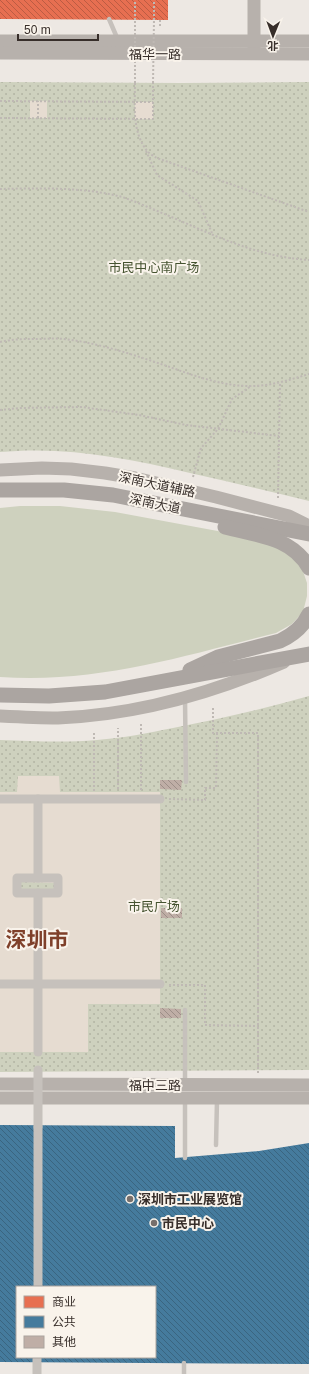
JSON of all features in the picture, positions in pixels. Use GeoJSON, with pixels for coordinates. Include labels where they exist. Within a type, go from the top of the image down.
{"type":"FeatureCollection","features":[{"type":"Feature","properties":{"kind":"main road","name":"深南大道"},"geometry":{"type":"LineString","coordinates":[[0,490],[39,489],[89,492],[139,499],[309,534]]}},
{"type":"Feature","properties":{"kind":"main road"},"geometry":{"type":"LineString","coordinates":[[198,512],[225,527],[280,541],[290,546],[301,556],[309,568]]}},
{"type":"Feature","properties":{"kind":"main road"},"geometry":{"type":"LineString","coordinates":[[173,679],[218,657],[290,637],[298,630],[309,614]]}},
{"type":"Feature","properties":{"kind":"main road"},"geometry":{"type":"LineString","coordinates":[[0,695],[77,695],[124,689],[304,655]]}},
{"type":"Feature","properties":{"kind":"street"},"geometry":{"type":"LineString","coordinates":[[254,0],[254,48]]}},
{"type":"Feature","properties":{"kind":"street","name":"福华一路"},"geometry":{"type":"LineString","coordinates":[[0,41],[118,41],[254,48],[309,54]]}},
{"type":"Feature","properties":{"kind":"street","name":"福华一路"},"geometry":{"type":"LineString","coordinates":[[0,53],[254,48],[309,41]]}},
{"type":"Feature","properties":{"kind":"street","name":"深南大道辅路"},"geometry":{"type":"LineString","coordinates":[[0,470],[42,468],[105,473],[169,485],[289,516],[309,526]]}},
{"type":"Feature","properties":{"kind":"street"},"geometry":{"type":"LineString","coordinates":[[0,716],[58,718],[141,707],[185,697],[257,674],[304,655]]}},
{"type":"Feature","properties":{"kind":"street"},"geometry":{"type":"LineString","coordinates":[[38,799],[38,878]]}},
{"type":"Feature","properties":{"kind":"street"},"geometry":{"type":"LineString","coordinates":[[0,800],[160,799]]}},
{"type":"Feature","properties":{"kind":"street"},"geometry":{"type":"LineString","coordinates":[[17,878],[58,878],[58,893],[38,893],[17,893],[17,878]]}},
{"type":"Feature","properties":{"kind":"street"},"geometry":{"type":"LineString","coordinates":[[38,893],[38,1052]]}},
{"type":"Feature","properties":{"kind":"street"},"geometry":{"type":"LineString","coordinates":[[0,984],[160,984]]}},
{"type":"Feature","properties":{"kind":"street"},"geometry":{"type":"LineString","coordinates":[[38,1070],[38,1286]]}},
{"type":"Feature","properties":{"kind":"street","name":"福中三路"},"geometry":{"type":"LineString","coordinates":[[0,1084],[309,1085]]}},
{"type":"Feature","properties":{"kind":"street","name":"福中三路"},"geometry":{"type":"LineString","coordinates":[[0,1098],[309,1098]]}},
{"type":"Feature","properties":{"kind":"lane"},"geometry":{"type":"LineString","coordinates":[[109,19],[118,41]]}},
{"type":"Feature","properties":{"kind":"lane"},"geometry":{"type":"LineString","coordinates":[[289,516],[309,521]]}},
{"type":"Feature","properties":{"kind":"lane"},"geometry":{"type":"LineString","coordinates":[[185,697],[186,782]]}},
{"type":"Feature","properties":{"kind":"lane"},"geometry":{"type":"LineString","coordinates":[[185,1010],[185,1158]]}},
{"type":"Feature","properties":{"kind":"lane"},"geometry":{"type":"LineString","coordinates":[[216,1145],[217,1098]]}},
{"type":"Feature","properties":{"kind":"lane"},"geometry":{"type":"LineString","coordinates":[[184,1364],[184,1374]]}},
{"type":"Feature","properties":{"kind":"path"},"geometry":{"type":"LineString","coordinates":[[135,0],[136,131],[157,175],[198,201],[212,234]]}},
{"type":"Feature","properties":{"kind":"path"},"geometry":{"type":"LineString","coordinates":[[0,118],[153,119],[154,0]]}},
{"type":"Feature","properties":{"kind":"path"},"geometry":{"type":"LineString","coordinates":[[160,20],[160,28]]}},
{"type":"Feature","properties":{"kind":"path"},"geometry":{"type":"LineString","coordinates":[[0,101],[153,102]]}},
{"type":"Feature","properties":{"kind":"path"},"geometry":{"type":"LineString","coordinates":[[38,101],[38,118]]}},
{"type":"Feature","properties":{"kind":"path"},"geometry":{"type":"LineString","coordinates":[[145,150],[157,158],[309,212]]}},
{"type":"Feature","properties":{"kind":"path"},"geometry":{"type":"LineString","coordinates":[[0,189],[68,190],[96,192],[122,197],[236,244],[263,253],[287,258],[309,260]]}},
{"type":"Feature","properties":{"kind":"path"},"geometry":{"type":"LineString","coordinates":[[0,342],[21,339],[63,339],[76,341],[125,353],[228,384],[252,386],[280,383],[309,374]]}},
{"type":"Feature","properties":{"kind":"path"},"geometry":{"type":"LineString","coordinates":[[278,498],[280,383]]}},
{"type":"Feature","properties":{"kind":"path"},"geometry":{"type":"LineString","coordinates":[[193,477],[201,448],[218,429],[232,399],[252,386]]}},
{"type":"Feature","properties":{"kind":"path"},"geometry":{"type":"LineString","coordinates":[[0,410],[20,408],[82,407],[139,415],[186,425],[279,436]]}},
{"type":"Feature","properties":{"kind":"path"},"geometry":{"type":"LineString","coordinates":[[213,708],[213,733],[258,733],[258,1076]]}},
{"type":"Feature","properties":{"kind":"path"},"geometry":{"type":"LineString","coordinates":[[141,724],[141,799]]}},
{"type":"Feature","properties":{"kind":"path"},"geometry":{"type":"LineString","coordinates":[[118,728],[118,799]]}},
{"type":"Feature","properties":{"kind":"path"},"geometry":{"type":"LineString","coordinates":[[94,732],[94,799]]}},
{"type":"Feature","properties":{"kind":"path"},"geometry":{"type":"LineString","coordinates":[[160,799],[205,800],[205,788],[216,788],[217,733]]}},
{"type":"Feature","properties":{"kind":"path"},"geometry":{"type":"LineString","coordinates":[[160,984],[205,985],[205,1025],[258,1026]]}},
{"type":"Feature","properties":{"kind":"green space","name":"市民中心南广场"},"geometry":{"type":"Polygon","coordinates":[[[0,82],[309,82],[309,501],[120,458],[73,452],[0,452],[0,82]]]}},
{"type":"Feature","properties":{"kind":"green space"},"geometry":{"type":"Polygon","coordinates":[[[20,506],[60,506],[115,512],[223,532],[277,546],[289,552],[303,571],[307,583],[307,596],[303,612],[292,624],[276,633],[174,659],[105,672],[71,676],[36,678],[0,677],[0,508],[20,506]]]}},
{"type":"Feature","properties":{"kind":"green space","name":"市民广场"},"geometry":{"type":"Polygon","coordinates":[[[309,696],[309,1070],[0,1072],[0,740],[48,742],[126,737],[224,717],[309,696]]]}},
{"type":"Feature","properties":{"kind":"shaded area"},"geometry":{"type":"Polygon","coordinates":[[[30,101],[47,101],[47,118],[30,118],[30,101]]]}},
{"type":"Feature","properties":{"kind":"shaded area"},"geometry":{"type":"Polygon","coordinates":[[[135,102],[153,102],[153,119],[135,119],[135,102]]]}},
{"type":"Feature","properties":{"kind":"shaded area"},"geometry":{"type":"Polygon","coordinates":[[[18,776],[59,776],[60,792],[160,792],[160,1004],[88,1004],[88,1052],[0,1052],[0,792],[17,792],[18,776]],[[21,882],[21,889],[54,889],[54,883],[21,882]]]}},
{"type":"Feature","properties":{"kind":"building: 商业"},"geometry":{"type":"Polygon","coordinates":[[[0,0],[168,0],[168,20],[0,19],[0,0]]]}},
{"type":"Feature","properties":{"kind":"building: 公共","name":"市民中心"},"geometry":{"type":"Polygon","coordinates":[[[0,1125],[175,1126],[175,1158],[259,1151],[309,1143],[309,1364],[0,1362],[0,1125]]]}},
{"type":"Feature","properties":{"kind":"building: 其他"},"geometry":{"type":"Polygon","coordinates":[[[160,780],[182,780],[181,790],[160,789],[160,780]]]}},
{"type":"Feature","properties":{"kind":"building: 其他"},"geometry":{"type":"Polygon","coordinates":[[[161,908],[182,908],[182,918],[161,918],[161,908]]]}},
{"type":"Feature","properties":{"kind":"building: 其他"},"geometry":{"type":"Polygon","coordinates":[[[160,1008],[181,1009],[181,1018],[160,1018],[160,1008]]]}},
{"type":"Feature","properties":{"kind":"place","name":"深圳市工业展览馆"},"geometry":{"type":"Point","coordinates":[130,1199]}},
{"type":"Feature","properties":{"kind":"place","name":"市民中心"},"geometry":{"type":"Point","coordinates":[154,1223]}},
{"type":"Feature","properties":{"kind":"district","name":"深圳市"},"geometry":{"type":"Point","coordinates":[37,940]}}]}
